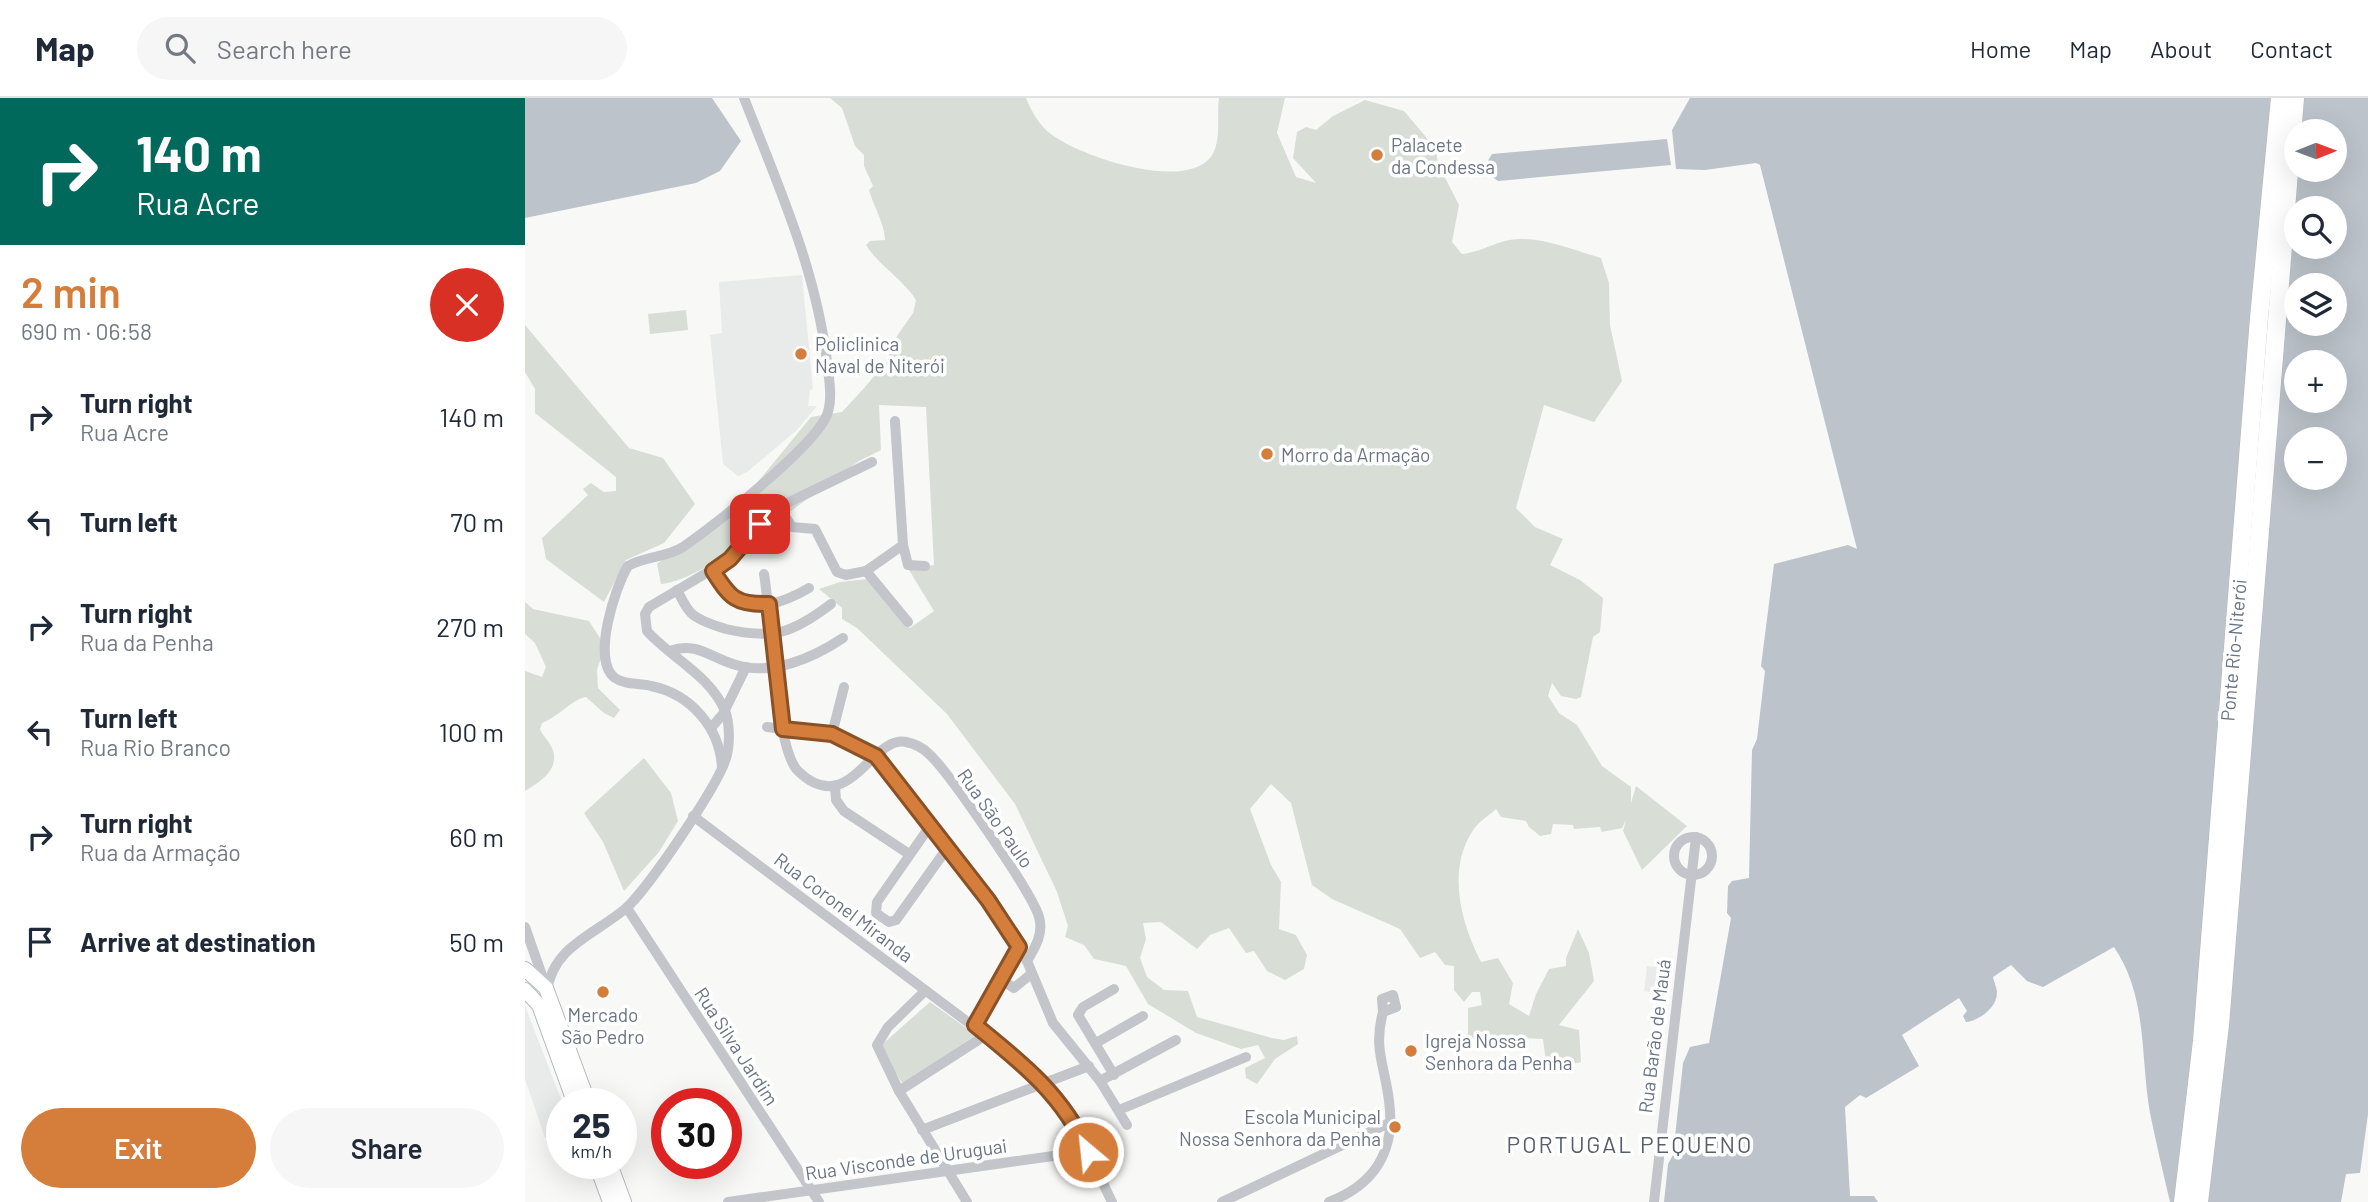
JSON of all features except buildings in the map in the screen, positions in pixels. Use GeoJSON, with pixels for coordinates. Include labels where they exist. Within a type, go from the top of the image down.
{"type":"FeatureCollection","features":[{"type":"Feature","properties":{"kind":"highway","name":"Ponte Rio-Niterói"},"geometry":{"type":"LineString","coordinates":[[2183,1202],[2202,1041],[2258,326],[2280,98]]}},
{"type":"Feature","properties":{"kind":"highway","name":"Ponte Rio-Niterói"},"geometry":{"type":"LineString","coordinates":[[2199,1202],[2220,1025],[2295,98]]}},
{"type":"Feature","properties":{"kind":"main road"},"geometry":{"type":"LineString","coordinates":[[525,969],[547,990],[583,1088]]}},
{"type":"Feature","properties":{"kind":"main road"},"geometry":{"type":"LineString","coordinates":[[525,990],[539,1005],[569,1088]]}},
{"type":"Feature","properties":{"kind":"main road"},"geometry":{"type":"LineString","coordinates":[[602,1179],[610,1202]]}},
{"type":"Feature","properties":{"kind":"main road"},"geometry":{"type":"LineString","coordinates":[[616,1179],[624,1202]]}},
{"type":"Feature","properties":{"kind":"street"},"geometry":{"type":"LineString","coordinates":[[722,768],[720,749],[711,728],[680,695],[667,689],[616,679],[607,669],[605,653],[610,611],[628,566],[671,554],[693,539],[800,450],[828,412],[830,384],[817,298],[801,242],[744,98]]}},
{"type":"Feature","properties":{"kind":"street"},"geometry":{"type":"LineString","coordinates":[[895,421],[903,545],[908,565],[925,566]]}},
{"type":"Feature","properties":{"kind":"street"},"geometry":{"type":"LineString","coordinates":[[547,990],[552,970],[559,957],[627,908],[693,816],[722,768],[728,744],[725,710],[707,685],[647,631],[645,614],[655,601],[713,571],[730,559],[779,507],[872,462]]}},
{"type":"Feature","properties":{"kind":"street"},"geometry":{"type":"LineString","coordinates":[[779,507],[792,527],[815,529],[837,572],[846,575],[866,571],[903,545]]}},
{"type":"Feature","properties":{"kind":"street"},"geometry":{"type":"LineString","coordinates":[[713,571],[729,596],[748,604],[769,604],[793,597],[809,587]]}},
{"type":"Feature","properties":{"kind":"street"},"geometry":{"type":"LineString","coordinates":[[866,571],[908,622]]}},
{"type":"Feature","properties":{"kind":"street"},"geometry":{"type":"LineString","coordinates":[[764,574],[786,749],[798,772],[812,780],[835,786],[855,776],[876,756]]}},
{"type":"Feature","properties":{"kind":"street"},"geometry":{"type":"LineString","coordinates":[[677,590],[692,614],[701,619],[719,627],[771,636],[811,619],[831,604]]}},
{"type":"Feature","properties":{"kind":"street"},"geometry":{"type":"LineString","coordinates":[[670,650],[689,646],[746,667],[776,666],[816,655],[843,638]]}},
{"type":"Feature","properties":{"kind":"street"},"geometry":{"type":"LineString","coordinates":[[711,728],[725,710],[746,667]]}},
{"type":"Feature","properties":{"kind":"street"},"geometry":{"type":"LineString","coordinates":[[832,734],[844,687]]}},
{"type":"Feature","properties":{"kind":"street"},"geometry":{"type":"LineString","coordinates":[[767,727],[832,734],[876,756],[948,847],[1019,947],[1053,1023],[1100,1081],[1127,1125]]}},
{"type":"Feature","properties":{"kind":"street","name":"Rua São Paulo"},"geometry":{"type":"LineString","coordinates":[[876,756],[890,744],[899,741],[919,746],[931,755],[1036,910],[1040,930],[1027,961]]}},
{"type":"Feature","properties":{"kind":"street"},"geometry":{"type":"LineString","coordinates":[[835,786],[836,800],[844,811],[909,854]]}},
{"type":"Feature","properties":{"kind":"street","name":"Rua Coronel Miranda"},"geometry":{"type":"LineString","coordinates":[[693,816],[866,943],[925,991],[975,1025],[1044,1082],[1067,1114],[1112,1202]]}},
{"type":"Feature","properties":{"kind":"street"},"geometry":{"type":"LineString","coordinates":[[930,826],[874,907],[876,913],[889,922],[896,920],[948,847]]}},
{"type":"Feature","properties":{"kind":"street"},"geometry":{"type":"LineString","coordinates":[[1696,837],[1707,842],[1712,854],[1704,872],[1692,875],[1677,866],[1674,854],[1679,843],[1696,837]]}},
{"type":"Feature","properties":{"kind":"street","name":"Rua Barão de Mauá"},"geometry":{"type":"LineString","coordinates":[[1654,1202],[1696,837]]}},
{"type":"Feature","properties":{"kind":"street","name":"Rua Silva Jardim"},"geometry":{"type":"LineString","coordinates":[[627,908],[819,1202]]}},
{"type":"Feature","properties":{"kind":"street"},"geometry":{"type":"LineString","coordinates":[[525,928],[547,990]]}},
{"type":"Feature","properties":{"kind":"street"},"geometry":{"type":"LineString","coordinates":[[975,1025],[1019,947]]}},
{"type":"Feature","properties":{"kind":"street"},"geometry":{"type":"LineString","coordinates":[[1002,980],[1014,988],[1031,974]]}},
{"type":"Feature","properties":{"kind":"street"},"geometry":{"type":"LineString","coordinates":[[1114,989],[1079,1012],[1079,1018],[1114,1074]]}},
{"type":"Feature","properties":{"kind":"street"},"geometry":{"type":"LineString","coordinates":[[925,991],[888,1027],[877,1045],[899,1091],[967,1202]]}},
{"type":"Feature","properties":{"kind":"street"},"geometry":{"type":"LineString","coordinates":[[1096,1043],[1143,1016]]}},
{"type":"Feature","properties":{"kind":"street"},"geometry":{"type":"LineString","coordinates":[[1329,1202],[1354,1191],[1377,1170],[1389,1123],[1390,1104],[1377,1042],[1382,1016]]}},
{"type":"Feature","properties":{"kind":"street"},"geometry":{"type":"LineString","coordinates":[[899,1091],[986,1034]]}},
{"type":"Feature","properties":{"kind":"street"},"geometry":{"type":"LineString","coordinates":[[1100,1081],[1176,1040]]}},
{"type":"Feature","properties":{"kind":"street"},"geometry":{"type":"LineString","coordinates":[[1119,1110],[1246,1057]]}},
{"type":"Feature","properties":{"kind":"street"},"geometry":{"type":"LineString","coordinates":[[922,1130],[1089,1066]]}},
{"type":"Feature","properties":{"kind":"street"},"geometry":{"type":"LineString","coordinates":[[1222,1202],[1389,1123]]}},
{"type":"Feature","properties":{"kind":"street","name":"Rua Visconde de Uruguai"},"geometry":{"type":"LineString","coordinates":[[728,1202],[1088,1152]]}},
{"type":"Feature","properties":{"kind":"shaded area"},"geometry":{"type":"Polygon","coordinates":[[[525,98],[712,98],[741,141],[720,171],[696,183],[525,218],[525,98]]]}},
{"type":"Feature","properties":{"kind":"shaded area"},"geometry":{"type":"Polygon","coordinates":[[[830,98],[1026,98],[1040,123],[1059,140],[1126,166],[1174,171],[1194,168],[1213,154],[1217,139],[1219,98],[1285,98],[1277,133],[1296,177],[1316,183],[1293,158],[1297,132],[1306,127],[1316,130],[1333,116],[1365,100],[1404,111],[1436,149],[1438,164],[1459,205],[1452,242],[1462,254],[1505,241],[1530,239],[1601,258],[1609,283],[1610,325],[1622,381],[1594,422],[1544,405],[1516,508],[1535,527],[1563,539],[1550,565],[1580,580],[1603,598],[1600,632],[1593,637],[1581,697],[1576,699],[1561,696],[1552,683],[1548,696],[1559,713],[1577,725],[1602,766],[1631,787],[1631,803],[1636,786],[1687,826],[1642,870],[1623,831],[1626,820],[1622,828],[1602,832],[1600,827],[1574,829],[1573,825],[1553,824],[1551,834],[1540,836],[1526,821],[1501,817],[1496,809],[1472,832],[1464,847],[1459,880],[1463,914],[1481,962],[1498,958],[1513,983],[1509,1004],[1529,1016],[1536,994],[1549,969],[1566,966],[1566,958],[1578,929],[1589,953],[1594,981],[1559,1025],[1579,1030],[1581,1062],[1568,1065],[1564,1059],[1546,1062],[1543,1039],[1490,1036],[1468,1040],[1468,1008],[1482,1005],[1480,992],[1472,992],[1464,1002],[1454,990],[1454,966],[1445,965],[1435,952],[1420,958],[1400,929],[1332,899],[1312,885],[1291,803],[1271,784],[1250,809],[1271,865],[1281,882],[1279,929],[1296,935],[1307,955],[1304,969],[1285,980],[1267,971],[1254,951],[1246,953],[1229,928],[1210,935],[1197,949],[1161,922],[1143,923],[1146,939],[1140,958],[1147,977],[1164,990],[1188,991],[1197,1017],[1272,1038],[1284,1040],[1297,1036],[1298,1044],[1275,1059],[1257,1084],[1246,1078],[1245,1068],[1265,1058],[1258,1045],[1241,1049],[1196,1033],[1148,1004],[1126,966],[1094,959],[1084,945],[1065,937],[1068,926],[1057,892],[1015,804],[947,714],[857,628],[842,619],[842,608],[819,589],[840,582],[867,579],[910,628],[934,611],[909,570],[934,565],[926,407],[879,405],[881,450],[859,461],[732,552],[680,579],[661,584],[657,564],[747,495],[811,417],[842,412],[887,361],[895,339],[913,313],[916,300],[866,245],[870,241],[885,240],[869,190],[873,186],[864,166],[864,155],[855,146],[842,108],[830,98]]]}},
{"type":"Feature","properties":{"kind":"shaded area"},"geometry":{"type":"Polygon","coordinates":[[[1690,98],[2368,98],[2368,1114],[2360,1173],[2346,1174],[2341,1202],[2170,1202],[2150,1113],[2138,1006],[2125,966],[2114,947],[2043,987],[2027,981],[2011,965],[1993,977],[1996,999],[1990,1009],[1981,1016],[1966,1022],[1963,1016],[1967,1011],[1959,998],[1902,1035],[1919,1066],[1866,1098],[1860,1095],[1845,1107],[1850,1196],[1874,1196],[1878,1202],[1664,1202],[1668,1164],[1673,1155],[1683,1063],[1690,1047],[1709,1043],[1731,918],[1727,913],[1728,886],[1732,881],[1749,878],[1752,750],[1757,739],[1765,671],[1761,666],[1774,564],[1848,545],[1857,549],[1760,165],[1756,163],[1705,170],[1676,169],[1672,130],[1690,98]]]}},
{"type":"Feature","properties":{"kind":"shaded area"},"geometry":{"type":"Polygon","coordinates":[[[1667,139],[1671,165],[1498,181],[1482,170],[1492,154],[1667,139]]]}},
{"type":"Feature","properties":{"kind":"shaded area"},"geometry":{"type":"Polygon","coordinates":[[[802,275],[813,389],[810,390],[808,406],[817,406],[797,430],[747,472],[738,476],[723,464],[710,335],[722,333],[719,282],[802,275]]]}},
{"type":"Feature","properties":{"kind":"shaded area"},"geometry":{"type":"Polygon","coordinates":[[[686,310],[688,330],[650,334],[648,314],[686,310]]]}},
{"type":"Feature","properties":{"kind":"shaded area"},"geometry":{"type":"Polygon","coordinates":[[[525,325],[629,448],[663,458],[695,504],[664,543],[626,560],[604,602],[546,559],[542,538],[588,495],[583,489],[591,483],[604,492],[616,491],[616,477],[535,413],[535,389],[525,372],[525,325]]]}},
{"type":"Feature","properties":{"kind":"shaded area"},"geometry":{"type":"Polygon","coordinates":[[[525,602],[533,609],[589,621],[605,646],[597,670],[598,688],[620,710],[614,718],[586,697],[542,723],[540,729],[552,748],[554,762],[547,774],[525,791],[525,671],[542,677],[546,667],[535,643],[525,634],[525,602]]]}},
{"type":"Feature","properties":{"kind":"shaded area"},"geometry":{"type":"Polygon","coordinates":[[[644,758],[671,793],[678,821],[659,852],[624,891],[603,842],[584,813],[644,758]]]}},
{"type":"Feature","properties":{"kind":"shaded area"},"geometry":{"type":"Polygon","coordinates":[[[1647,966],[1672,969],[1668,996],[1644,991],[1647,966]]]}},
{"type":"Feature","properties":{"kind":"shaded area"},"geometry":{"type":"Polygon","coordinates":[[[930,1002],[976,1035],[903,1084],[878,1048],[930,1002]]]}},
{"type":"Feature","properties":{"kind":"shaded area"},"geometry":{"type":"Polygon","coordinates":[[[525,1006],[557,1088],[546,1088],[545,1138],[525,1079],[525,1006]]]}},
{"type":"Feature","properties":{"kind":"place","name":"Palacete da Condessa"},"geometry":{"type":"Point","coordinates":[1377,155]}},
{"type":"Feature","properties":{"kind":"place","name":"Policlinica Naval de Niterói"},"geometry":{"type":"Point","coordinates":[801,354]}},
{"type":"Feature","properties":{"kind":"place","name":"Morro da Armação"},"geometry":{"type":"Point","coordinates":[1267,454]}},
{"type":"Feature","properties":{"kind":"place","name":"Mercado São Pedro"},"geometry":{"type":"Point","coordinates":[603,992]}},
{"type":"Feature","properties":{"kind":"place","name":"Igreja Nossa Senhora da Penha"},"geometry":{"type":"Point","coordinates":[1411,1051]}},
{"type":"Feature","properties":{"kind":"place","name":"Escola Municipal Nossa Senhora da Penha"},"geometry":{"type":"Point","coordinates":[1395,1127]}},
{"type":"Feature","properties":{"kind":"district","name":"PORTUGAL PEQUENO"},"geometry":{"type":"Point","coordinates":[1630,1144]}},
{"type":"Feature","properties":{"kind":"route"},"geometry":{"type":"LineString","coordinates":[[760,524],[730,559],[713,571],[729,596],[748,604],[769,604],[783,729],[832,734],[876,756],[988,900],[1019,947],[975,1025],[1044,1082],[1067,1114],[1088,1152]]}}]}
